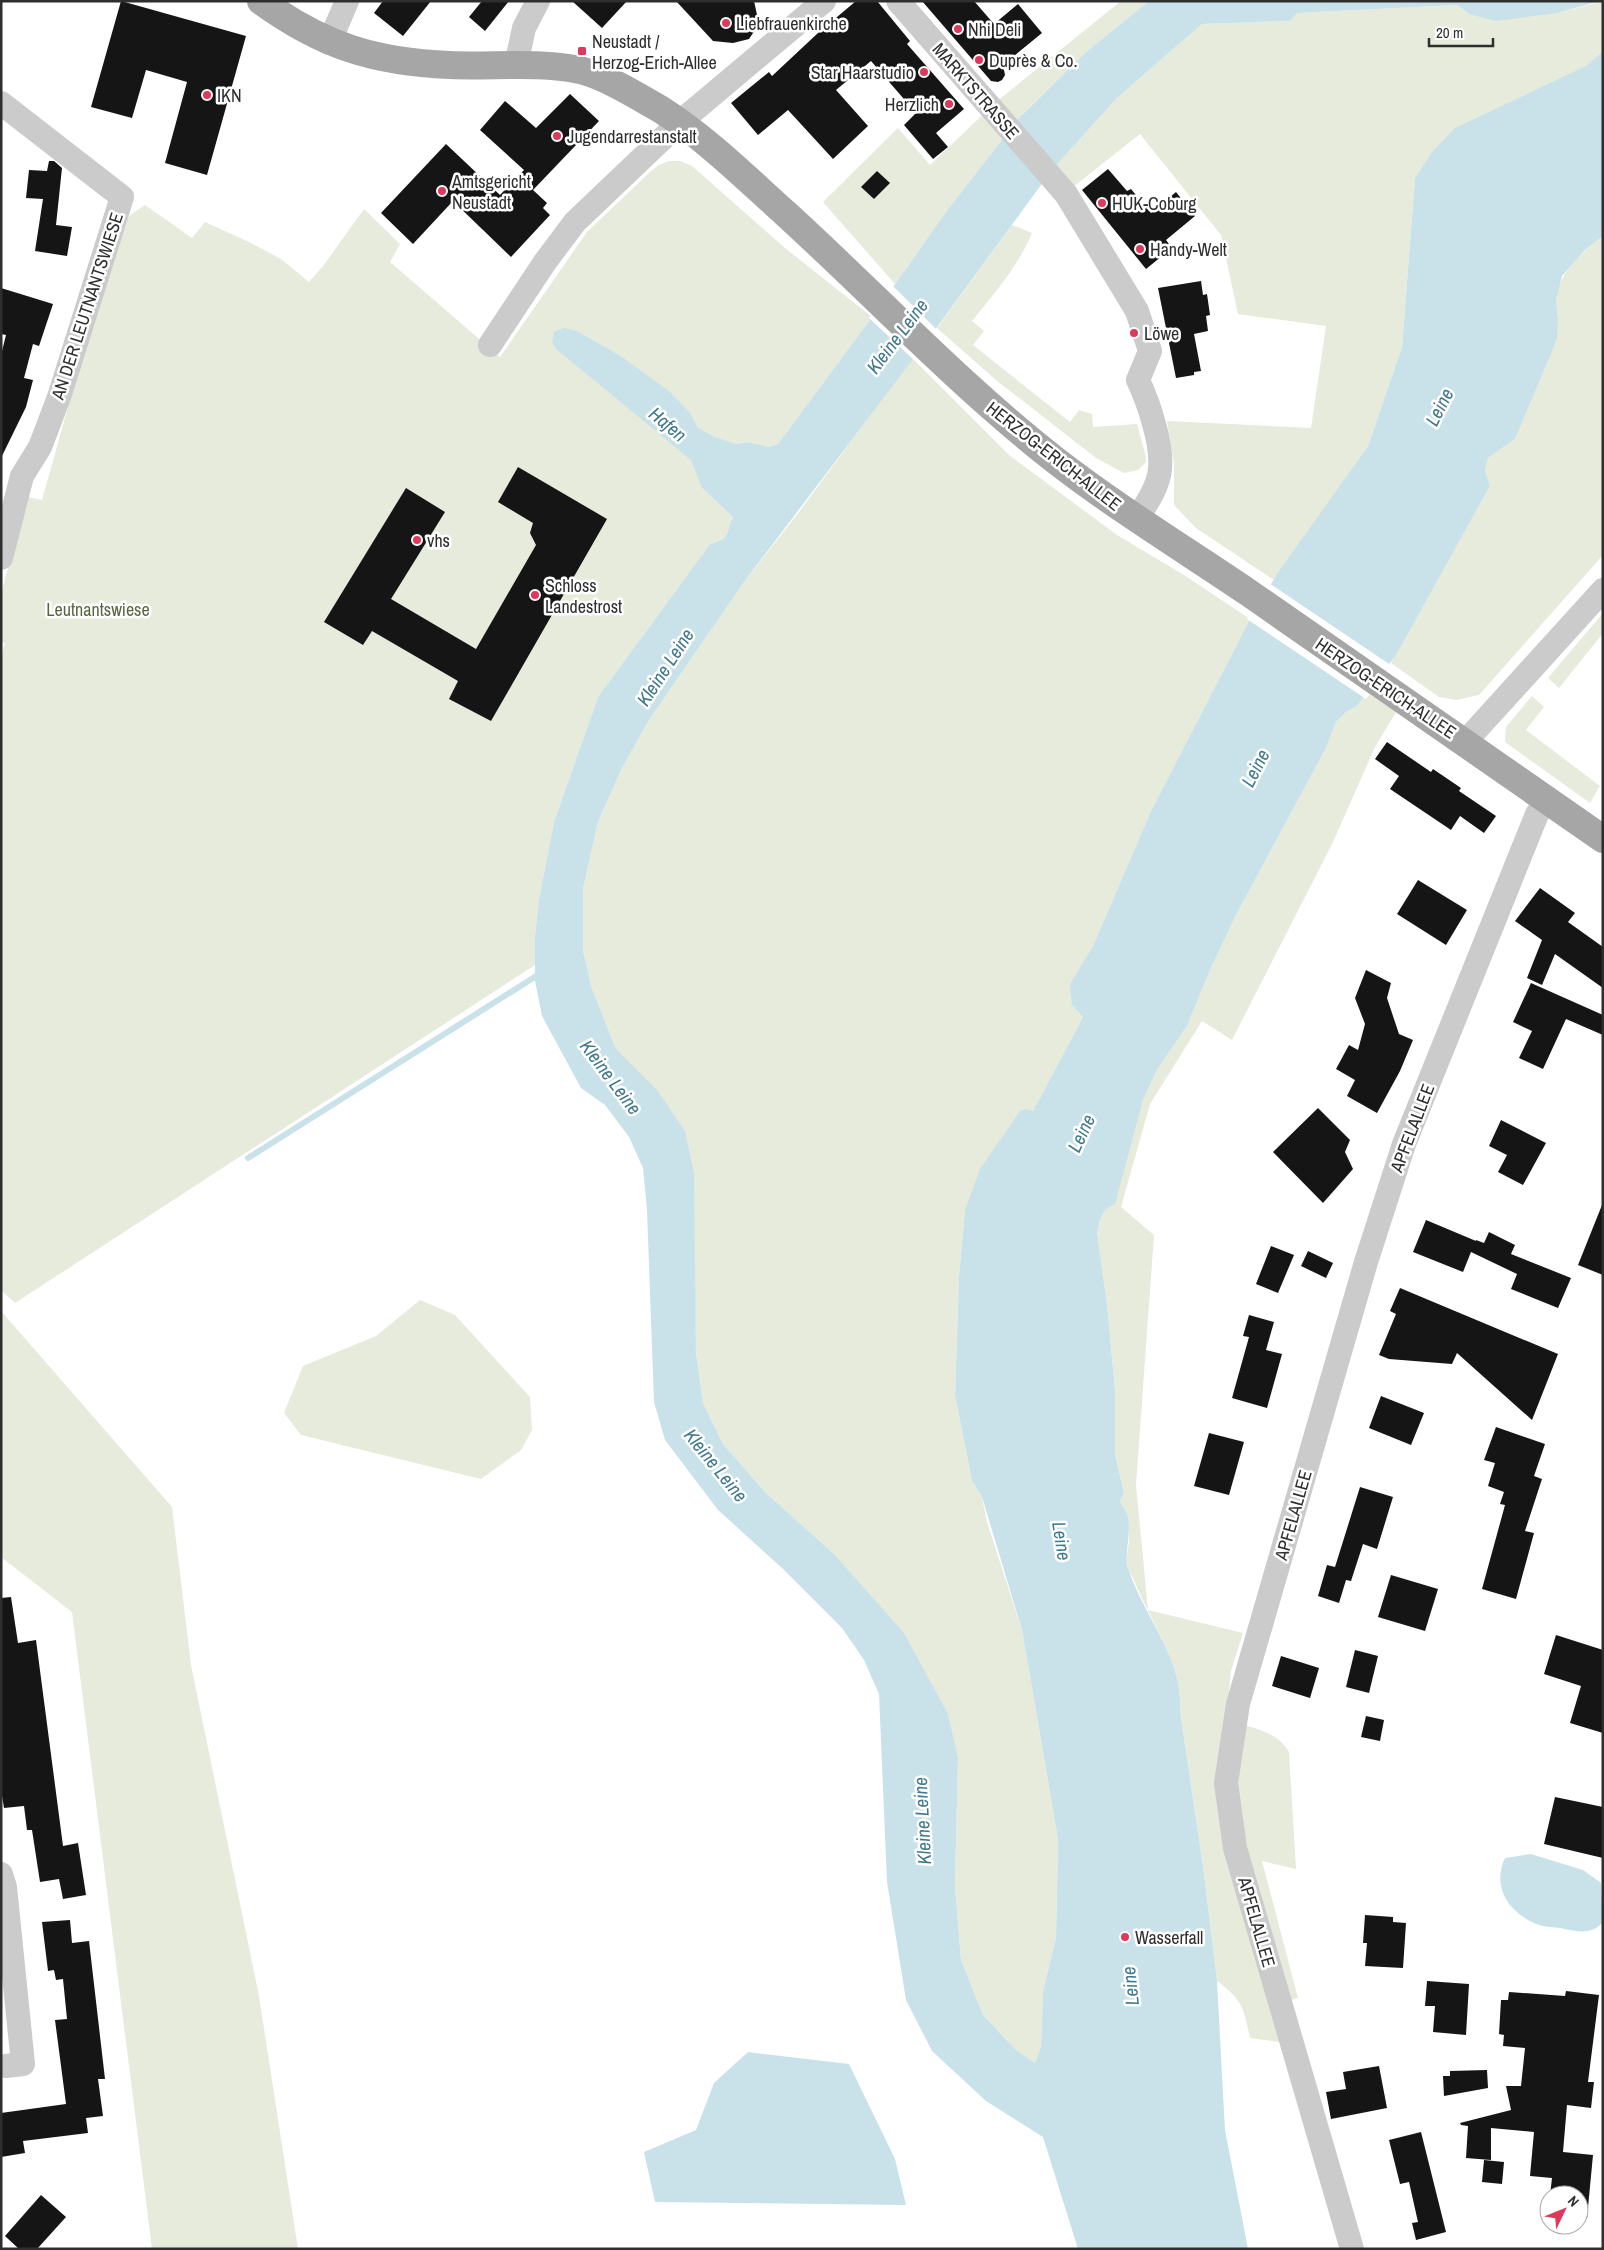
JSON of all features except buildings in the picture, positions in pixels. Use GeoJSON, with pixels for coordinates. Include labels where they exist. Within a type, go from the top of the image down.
{"type":"FeatureCollection","features":[{"type":"Feature","properties":{"kind":"main road"},"geometry":{"type":"LineString","coordinates":[[262,1],[299,27],[329,43]]}},
{"type":"Feature","properties":{"kind":"main road","name":"HERZOG-ERICH-ALLEE"},"geometry":{"type":"LineString","coordinates":[[329,43],[389,60],[451,65],[537,65],[582,71],[646,101],[680,122],[741,173],[825,250],[929,351],[982,399],[1055,460],[1136,519],[1398,696],[1603,839]]}},
{"type":"Feature","properties":{"kind":"street"},"geometry":{"type":"LineString","coordinates":[[329,43],[346,1]]}},
{"type":"Feature","properties":{"kind":"street"},"geometry":{"type":"LineString","coordinates":[[516,65],[524,28],[538,1]]}},
{"type":"Feature","properties":{"kind":"street"},"geometry":{"type":"LineString","coordinates":[[490,346],[575,222],[680,122],[824,1]]}},
{"type":"Feature","properties":{"kind":"street","name":"MARKTSTRASSE"},"geometry":{"type":"LineString","coordinates":[[898,1],[1066,194],[1137,311],[1150,351],[1138,380],[1146,396],[1161,450],[1161,466],[1150,501],[1136,519]]}},
{"type":"Feature","properties":{"kind":"street","name":"AN DER LEUTNANTSWIESE"},"geometry":{"type":"LineString","coordinates":[[1,103],[122,197],[59,397],[40,446],[22,476],[1,558]]}},
{"type":"Feature","properties":{"kind":"street"},"geometry":{"type":"LineString","coordinates":[[1466,743],[1603,590]]}},
{"type":"Feature","properties":{"kind":"street","name":"APFELALLEE"},"geometry":{"type":"LineString","coordinates":[[1352,2249],[1235,1848],[1226,1784],[1238,1704],[1366,1262],[1404,1144],[1537,814],[1548,800]]}},
{"type":"Feature","properties":{"kind":"street"},"geometry":{"type":"LineString","coordinates":[[1,1874],[5,1887],[23,2064],[6,2066]]}},
{"type":"Feature","properties":{"kind":"green space"},"geometry":{"type":"Polygon","coordinates":[[[1121,1],[1149,1],[1086,52],[1018,119],[945,213],[895,284],[823,202],[898,128],[930,165],[996,102],[1121,1]]]}},
{"type":"Feature","properties":{"kind":"green space"},"geometry":{"type":"Polygon","coordinates":[[[1603,1],[1603,51],[1586,66],[1415,178],[1402,347],[1368,446],[1274,580],[1196,528],[1174,505],[1174,465],[1167,421],[1311,428],[1326,326],[1238,314],[1221,235],[1140,134],[1073,187],[1052,170],[1117,98],[1202,24],[1290,21],[1297,13],[1457,5],[1469,14],[1557,13],[1603,1]]]}},
{"type":"Feature","properties":{"kind":"green space","name":"Leutnantswiese"},"geometry":{"type":"Polygon","coordinates":[[[669,161],[680,161],[692,166],[785,248],[872,317],[778,444],[769,447],[747,442],[736,444],[713,436],[702,488],[733,517],[727,534],[722,539],[710,544],[598,697],[554,822],[539,899],[535,935],[535,965],[15,1303],[1,1290],[1,656],[5,643],[1,642],[1,594],[27,497],[42,500],[120,222],[145,205],[192,238],[205,222],[281,259],[309,282],[323,266],[364,209],[400,244],[390,262],[500,357],[587,232],[650,172],[659,165],[669,161]]]}},
{"type":"Feature","properties":{"kind":"green space"},"geometry":{"type":"Polygon","coordinates":[[[1012,225],[1032,233],[1013,268],[972,321],[984,331],[973,345],[1070,422],[1079,410],[1092,414],[1093,427],[1137,424],[1146,457],[1146,462],[1138,470],[1124,473],[1096,458],[996,380],[937,328],[1012,225]]]}},
{"type":"Feature","properties":{"kind":"green space"},"geometry":{"type":"Polygon","coordinates":[[[1603,236],[1603,555],[1479,695],[1456,700],[1439,697],[1391,663],[1490,486],[1485,470],[1488,458],[1515,439],[1558,319],[1556,300],[1561,280],[1580,256],[1603,236]]]}},
{"type":"Feature","properties":{"kind":"green space"},"geometry":{"type":"Polygon","coordinates":[[[912,358],[1009,455],[1117,535],[1184,575],[1250,619],[1151,811],[1093,946],[1083,963],[1072,1005],[1083,1017],[1033,1111],[965,1210],[959,1276],[955,1395],[972,1481],[982,1497],[987,1522],[1022,1630],[1058,1839],[1056,1938],[1043,1991],[1041,2046],[1035,2063],[1016,2050],[983,2015],[961,1960],[955,1886],[958,1759],[833,1553],[766,1493],[723,1444],[703,1403],[696,1352],[694,1268],[616,1049],[591,986],[583,950],[583,889],[598,822],[621,770],[649,720],[744,582],[799,512],[912,358]]]}},
{"type":"Feature","properties":{"kind":"green space"},"geometry":{"type":"Polygon","coordinates":[[[1603,613],[1603,633],[1559,688],[1548,678],[1603,613]]]}},
{"type":"Feature","properties":{"kind":"green space"},"geometry":{"type":"Polygon","coordinates":[[[1367,693],[1396,712],[1375,747],[1333,842],[1232,1040],[1202,1021],[1150,1104],[1121,1207],[1154,1235],[1136,1485],[1148,1610],[1127,1564],[1129,1533],[1120,1501],[1124,1493],[1115,1454],[1115,1390],[1107,1304],[1097,1233],[1100,1219],[1106,1209],[1143,1100],[1158,1068],[1187,1026],[1210,970],[1236,915],[1325,750],[1336,722],[1346,712],[1357,706],[1367,693]]]}},
{"type":"Feature","properties":{"kind":"green space"},"geometry":{"type":"Polygon","coordinates":[[[1532,696],[1544,707],[1526,730],[1600,786],[1590,803],[1505,742],[1506,727],[1532,696]]]}},
{"type":"Feature","properties":{"kind":"green space"},"geometry":{"type":"Polygon","coordinates":[[[420,1300],[455,1315],[530,1397],[532,1430],[521,1450],[481,1479],[301,1435],[284,1413],[303,1366],[376,1336],[420,1300]]]}},
{"type":"Feature","properties":{"kind":"green space"},"geometry":{"type":"Polygon","coordinates":[[[1,1311],[172,1507],[191,1665],[259,1996],[298,2249],[152,2249],[72,1612],[1,1557],[1,1311]]]}},
{"type":"Feature","properties":{"kind":"green space"},"geometry":{"type":"Polygon","coordinates":[[[1148,1610],[1243,1633],[1231,1671],[1226,1721],[1262,1730],[1277,1739],[1289,1752],[1296,1869],[1262,1861],[1298,1998],[1277,2004],[1288,2043],[1250,2038],[1241,2006],[1232,1994],[1217,1981],[1203,1866],[1180,1711],[1180,1694],[1172,1662],[1148,1610]]]}},
{"type":"Feature","properties":{"kind":"water"},"geometry":{"type":"Polygon","coordinates":[[[1149,1],[1600,1],[1557,13],[1496,21],[1469,14],[1457,5],[1297,13],[1290,21],[1202,24],[1117,98],[1052,170],[935,330],[744,582],[649,720],[621,770],[598,822],[583,889],[583,950],[591,986],[616,1049],[657,1090],[685,1131],[694,1173],[696,1352],[703,1403],[723,1444],[766,1493],[833,1553],[904,1633],[948,1714],[958,1759],[955,1886],[961,1960],[983,2015],[1016,2050],[1035,2063],[1041,2046],[1043,1991],[1056,1938],[1058,1839],[1022,1630],[982,1497],[972,1481],[955,1395],[959,1276],[965,1210],[980,1169],[1020,1111],[1026,1109],[1033,1111],[1083,1017],[1072,1005],[1070,984],[1093,946],[1151,811],[1250,619],[1277,574],[1368,446],[1402,347],[1415,178],[1432,152],[1455,128],[1586,66],[1603,51],[1603,236],[1584,251],[1562,276],[1556,300],[1558,319],[1557,339],[1515,439],[1488,458],[1485,470],[1490,486],[1396,655],[1357,706],[1346,712],[1336,722],[1325,750],[1236,915],[1210,970],[1187,1026],[1158,1068],[1143,1100],[1115,1204],[1106,1209],[1100,1219],[1097,1233],[1107,1304],[1115,1390],[1115,1454],[1124,1493],[1120,1501],[1126,1512],[1129,1525],[1127,1565],[1176,1672],[1217,1981],[1225,2130],[1248,2249],[1078,2249],[1043,2137],[986,2101],[932,2051],[906,2000],[887,1882],[879,1694],[864,1660],[842,1628],[782,1568],[718,1510],[665,1440],[654,1402],[647,1210],[643,1168],[629,1137],[605,1105],[581,1088],[542,1016],[535,981],[535,935],[539,899],[554,822],[598,697],[710,544],[725,537],[733,517],[702,488],[691,460],[556,349],[552,342],[554,332],[564,328],[577,331],[622,357],[669,391],[690,413],[698,428],[713,436],[736,444],[747,442],[769,447],[778,444],[872,317],[945,213],[1018,119],[1086,52],[1149,1]]]}},
{"type":"Feature","properties":{"kind":"water"},"geometry":{"type":"Polygon","coordinates":[[[1531,1854],[1583,1870],[1601,1883],[1603,1922],[1588,1931],[1577,1931],[1540,1925],[1516,1912],[1504,1896],[1500,1878],[1501,1868],[1505,1858],[1531,1854]]]}},
{"type":"Feature","properties":{"kind":"water"},"geometry":{"type":"Polygon","coordinates":[[[748,2052],[849,2064],[895,2159],[906,2205],[655,2202],[644,2152],[696,2130],[714,2083],[748,2052]]]}},
{"type":"Feature","properties":{"kind":"pier"},"geometry":{"type":"Polygon","coordinates":[[[892,285],[938,331],[914,360],[869,318],[892,285]]]}},
{"type":"Feature","properties":{"kind":"pier"},"geometry":{"type":"Polygon","coordinates":[[[1269,583],[1392,666],[1366,699],[1247,619],[1269,583]]]}},
{"type":"Feature","properties":{"kind":"waterway"},"geometry":{"type":"LineString","coordinates":[[248,1158],[541,973]]}},
{"type":"Feature","properties":{"kind":"place","name":"Liebfrauenkirche"},"geometry":{"type":"Point","coordinates":[726,23]}},
{"type":"Feature","properties":{"kind":"place","name":"Nhi Deli"},"geometry":{"type":"Point","coordinates":[958,29]}},
{"type":"Feature","properties":{"kind":"place","name":"Neustadt / Herzog-Erich-Allee"},"geometry":{"type":"Point","coordinates":[582,51]}},
{"type":"Feature","properties":{"kind":"place","name":"Duprès & Co."},"geometry":{"type":"Point","coordinates":[979,60]}},
{"type":"Feature","properties":{"kind":"place","name":"Star Haarstudio"},"geometry":{"type":"Point","coordinates":[924,72]}},
{"type":"Feature","properties":{"kind":"place","name":"IKN"},"geometry":{"type":"Point","coordinates":[207,95]}},
{"type":"Feature","properties":{"kind":"place","name":"Herzlich"},"geometry":{"type":"Point","coordinates":[949,104]}},
{"type":"Feature","properties":{"kind":"place","name":"Jugendarrestanstalt"},"geometry":{"type":"Point","coordinates":[557,136]}},
{"type":"Feature","properties":{"kind":"place","name":"Amtsgericht Neustadt"},"geometry":{"type":"Point","coordinates":[442,191]}},
{"type":"Feature","properties":{"kind":"place","name":"HUK-Coburg"},"geometry":{"type":"Point","coordinates":[1102,203]}},
{"type":"Feature","properties":{"kind":"place","name":"Handy-Welt"},"geometry":{"type":"Point","coordinates":[1140,249]}},
{"type":"Feature","properties":{"kind":"place","name":"Löwe"},"geometry":{"type":"Point","coordinates":[1134,333]}},
{"type":"Feature","properties":{"kind":"place","name":"vhs"},"geometry":{"type":"Point","coordinates":[417,540]}},
{"type":"Feature","properties":{"kind":"place","name":"Schloss Landestrost"},"geometry":{"type":"Point","coordinates":[535,595]}},
{"type":"Feature","properties":{"kind":"place","name":"Wasserfall"},"geometry":{"type":"Point","coordinates":[1125,1937]}},
{"type":"Feature","properties":{"kind":"water label","name":"Kleine Leine"},"geometry":{"type":"Point","coordinates":[897,336]}},
{"type":"Feature","properties":{"kind":"water label","name":"Leine"},"geometry":{"type":"Point","coordinates":[1439,407]}},
{"type":"Feature","properties":{"kind":"water label","name":"Hafen"},"geometry":{"type":"Point","coordinates":[668,424]}},
{"type":"Feature","properties":{"kind":"water label","name":"Kleine Leine"},"geometry":{"type":"Point","coordinates":[665,667]}},
{"type":"Feature","properties":{"kind":"water label","name":"Leine"},"geometry":{"type":"Point","coordinates":[1255,768]}},
{"type":"Feature","properties":{"kind":"water label","name":"Kleine Leine"},"geometry":{"type":"Point","coordinates":[611,1077]}},
{"type":"Feature","properties":{"kind":"water label","name":"Leine"},"geometry":{"type":"Point","coordinates":[1081,1133]}},
{"type":"Feature","properties":{"kind":"water label","name":"Kleine Leine"},"geometry":{"type":"Point","coordinates":[716,1465]}},
{"type":"Feature","properties":{"kind":"water label","name":"Leine"},"geometry":{"type":"Point","coordinates":[1062,1541]}},
{"type":"Feature","properties":{"kind":"water label","name":"Kleine Leine"},"geometry":{"type":"Point","coordinates":[922,1821]}},
{"type":"Feature","properties":{"kind":"water label","name":"Leine"},"geometry":{"type":"Point","coordinates":[1130,1986]}}]}
